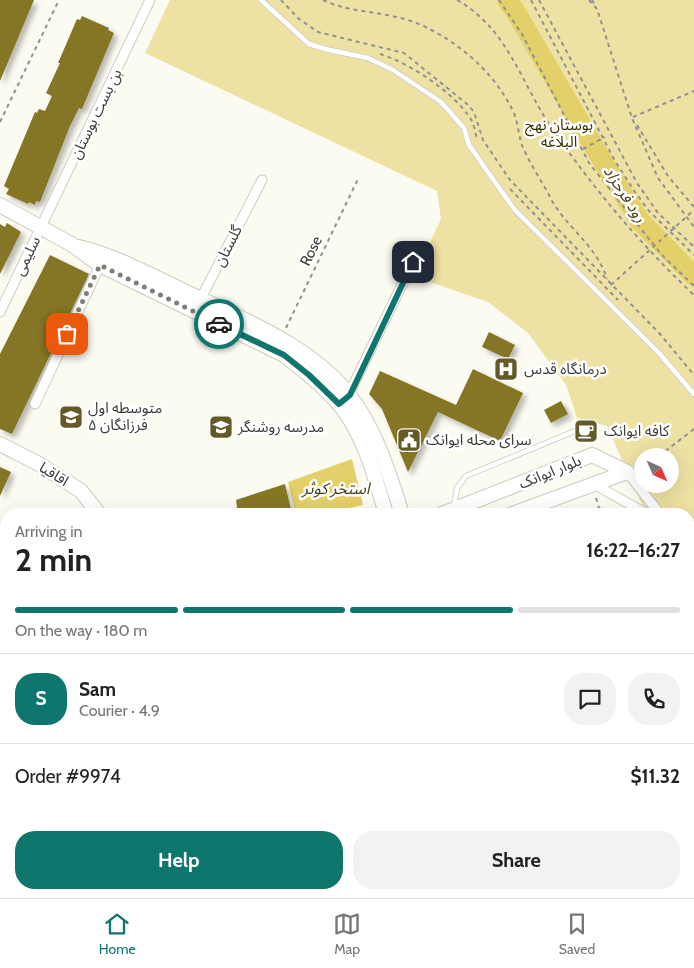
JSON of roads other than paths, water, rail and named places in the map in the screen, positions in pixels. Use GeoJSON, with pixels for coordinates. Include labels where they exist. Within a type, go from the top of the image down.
{"type":"FeatureCollection","features":[{"type":"Feature","properties":{"kind":"street","name":"بن بست بوستان"},"geometry":{"type":"LineString","coordinates":[[42,227],[150,0]]}},
{"type":"Feature","properties":{"kind":"street","name":"گلستان"},"geometry":{"type":"LineString","coordinates":[[194,312],[262,180]]}},
{"type":"Feature","properties":{"kind":"street"},"geometry":{"type":"LineString","coordinates":[[0,205],[42,227],[100,265],[284,355],[345,400],[372,467],[384,508]]}},
{"type":"Feature","properties":{"kind":"street","name":"سلیمی"},"geometry":{"type":"LineString","coordinates":[[0,312],[42,227]]}},
{"type":"Feature","properties":{"kind":"street"},"geometry":{"type":"LineString","coordinates":[[70,244],[105,254],[201,299],[292,345],[318,364],[345,400],[368,425],[386,463],[400,508]]}},
{"type":"Feature","properties":{"kind":"street"},"geometry":{"type":"LineString","coordinates":[[345,400],[413,262]]}},
{"type":"Feature","properties":{"kind":"street"},"geometry":{"type":"LineString","coordinates":[[34,404],[100,265]]}},
{"type":"Feature","properties":{"kind":"street","name":"اقاقیا"},"geometry":{"type":"LineString","coordinates":[[0,444],[40,464],[81,491],[95,508]]}},
{"type":"Feature","properties":{"kind":"street","name":"بلوار ایوانک"},"geometry":{"type":"LineString","coordinates":[[458,508],[592,455],[627,472]]}},
{"type":"Feature","properties":{"kind":"street"},"geometry":{"type":"LineString","coordinates":[[627,472],[655,508]]}},
{"type":"Feature","properties":{"kind":"street","name":"بلوار ایوانک"},"geometry":{"type":"LineString","coordinates":[[527,508],[592,483],[627,472]]}},
{"type":"Feature","properties":{"kind":"street"},"geometry":{"type":"LineString","coordinates":[[592,483],[636,508]]}},
{"type":"Feature","properties":{"kind":"lane"},"geometry":{"type":"LineString","coordinates":[[261,0],[309,44],[368,58],[394,70],[441,102],[464,128],[469,145],[514,209],[659,353],[694,394]]}},
{"type":"Feature","properties":{"kind":"lane"},"geometry":{"type":"LineString","coordinates":[[450,508],[457,488],[466,476],[580,429]]}},
{"type":"Feature","properties":{"kind":"water","name":"استخر کوثر"},"geometry":{"type":"Polygon","coordinates":[[[352,459],[363,505],[349,508],[294,508],[288,482],[352,459]]]}},
{"type":"Feature","properties":{"kind":"waterway","name":"رود فرحزاد"},"geometry":{"type":"LineString","coordinates":[[507,0],[640,221],[694,276]]}},
{"type":"Feature","properties":{"kind":"place","name":"درمانگاه قدس"},"geometry":{"type":"Point","coordinates":[506,369]}},
{"type":"Feature","properties":{"kind":"place","name":"متوسطه اول فرزانگان ۵"},"geometry":{"type":"Point","coordinates":[71,417]}},
{"type":"Feature","properties":{"kind":"place","name":"مدرسه روشنگر"},"geometry":{"type":"Point","coordinates":[221,427]}},
{"type":"Feature","properties":{"kind":"place","name":"کافه ایوانک"},"geometry":{"type":"Point","coordinates":[586,431]}},
{"type":"Feature","properties":{"kind":"place","name":"سرای محله ایوانک"},"geometry":{"type":"Point","coordinates":[409,440]}},
{"type":"Feature","properties":{"kind":"park label","name":"بوستان نهج البلاغه"},"geometry":{"type":"Point","coordinates":[559,134]}}]}
